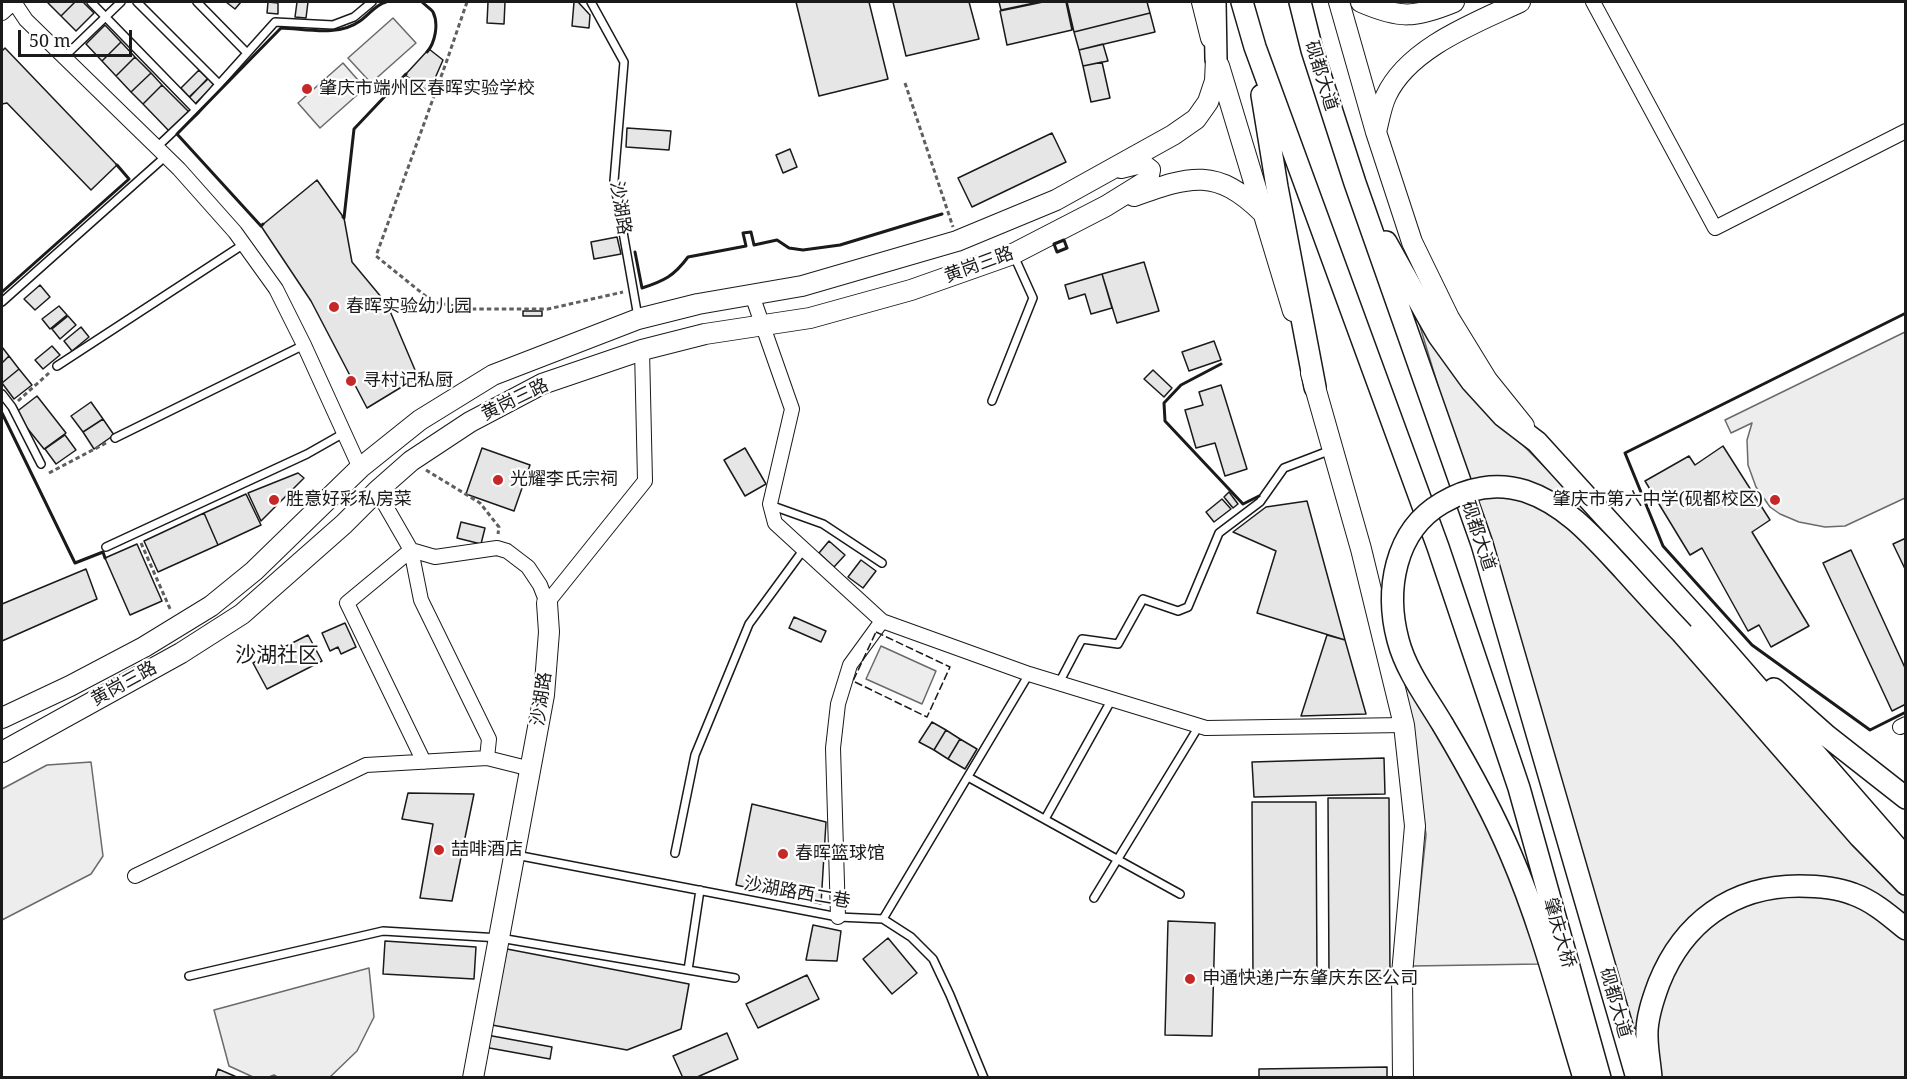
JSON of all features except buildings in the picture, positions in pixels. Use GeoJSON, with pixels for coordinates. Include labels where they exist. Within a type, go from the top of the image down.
{"type":"FeatureCollection","features":[{"type":"Feature","properties":{"kind":"main road"},"geometry":{"type":"LineString","coordinates":[[1202,2],[1216,59],[1264,214],[1361,549],[1404,725],[1415,826],[1402,974],[1403,1077]]}},
{"type":"Feature","properties":{"kind":"main road"},"geometry":{"type":"LineString","coordinates":[[1104,172],[1173,135],[1196,119],[1208,102],[1215,81],[1215,2]]}},
{"type":"Feature","properties":{"kind":"main road"},"geometry":{"type":"LineString","coordinates":[[1242,2],[1255,47],[1277,187],[1315,387]]}},
{"type":"Feature","properties":{"kind":"main road","name":"砚都大道"},"geometry":{"type":"LineString","coordinates":[[1300,2],[1312,50],[1355,183],[1482,544],[1637,1077]]}},
{"type":"Feature","properties":{"kind":"main road"},"geometry":{"type":"LineString","coordinates":[[1339,2],[1376,132],[1412,242],[1449,318],[1487,380],[1537,442],[1703,625],[1905,858]]}},
{"type":"Feature","properties":{"kind":"main road"},"geometry":{"type":"LineString","coordinates":[[1361,2],[1383,12],[1407,16],[1454,2]]}},
{"type":"Feature","properties":{"kind":"main road"},"geometry":{"type":"LineString","coordinates":[[1454,2],[1451,18],[1464,29]]}},
{"type":"Feature","properties":{"kind":"main road"},"geometry":{"type":"LineString","coordinates":[[1376,132],[1386,96],[1402,71],[1420,56],[1464,29],[1520,2]]}},
{"type":"Feature","properties":{"kind":"main road","name":"肇庆大桥"},"geometry":{"type":"LineString","coordinates":[[1255,47],[1438,547],[1519,788],[1600,1077]]}},
{"type":"Feature","properties":{"kind":"main road"},"geometry":{"type":"LineString","coordinates":[[1104,172],[1141,163],[1150,170],[1148,180],[1107,206]]}},
{"type":"Feature","properties":{"kind":"main road","name":"黄岗三路"},"geometry":{"type":"LineString","coordinates":[[5,716],[70,686],[144,647],[211,606],[254,571],[360,468],[420,420],[493,375],[638,319],[698,304],[802,286],[957,241],[1056,200],[1104,172]]}},
{"type":"Feature","properties":{"kind":"main road"},"geometry":{"type":"LineString","coordinates":[[1107,206],[1167,185],[1198,178],[1234,190],[1264,214]]}},
{"type":"Feature","properties":{"kind":"main road"},"geometry":{"type":"LineString","coordinates":[[1355,183],[1438,335],[1472,382],[1503,416],[1537,442]]}},
{"type":"Feature","properties":{"kind":"main road","name":"黄岗三路"},"geometry":{"type":"LineString","coordinates":[[2,752],[181,653],[242,614],[411,461],[470,422],[542,384],[642,350],[705,334],[810,318],[911,290],[1013,254],[1107,206]]}},
{"type":"Feature","properties":{"kind":"main road"},"geometry":{"type":"LineString","coordinates":[[1584,1077],[1540,933],[1511,856],[1480,788],[1411,672],[1398,641],[1392,584],[1397,562],[1406,540],[1419,521],[1437,505],[1457,493],[1479,488],[1502,487],[1525,491],[1548,501],[1573,518],[1683,634],[1860,837],[1905,884]]}},
{"type":"Feature","properties":{"kind":"main road","name":"沙湖路"},"geometry":{"type":"LineString","coordinates":[[473,1077],[544,695],[549,632],[547,603]]}},
{"type":"Feature","properties":{"kind":"main road"},"geometry":{"type":"LineString","coordinates":[[1703,625],[1827,736],[1905,798]]}},
{"type":"Feature","properties":{"kind":"main road"},"geometry":{"type":"LineString","coordinates":[[5,716],[23,740]]}},
{"type":"Feature","properties":{"kind":"main road"},"geometry":{"type":"LineString","coordinates":[[1651,1077],[1646,1035],[1653,998],[1665,968],[1680,942],[1700,921],[1727,902],[1760,890],[1791,886],[1822,886],[1853,894],[1883,910],[1905,929]]}},
{"type":"Feature","properties":{"kind":"street"},"geometry":{"type":"LineString","coordinates":[[2,13],[14,2],[26,20],[161,152],[243,244],[276,289],[360,468]]}},
{"type":"Feature","properties":{"kind":"street"},"geometry":{"type":"LineString","coordinates":[[1593,2],[1714,228],[1905,131]]}},
{"type":"Feature","properties":{"kind":"street"},"geometry":{"type":"LineString","coordinates":[[752,295],[792,409],[770,504],[775,523],[882,621],[1029,674],[1206,728],[1404,725]]}},
{"type":"Feature","properties":{"kind":"street"},"geometry":{"type":"LineString","coordinates":[[411,550],[435,557],[497,548],[507,551],[528,567],[540,585],[547,603],[645,481],[642,350]]}},
{"type":"Feature","properties":{"kind":"street"},"geometry":{"type":"LineString","coordinates":[[377,491],[411,550],[421,600],[489,739],[487,759]]}},
{"type":"Feature","properties":{"kind":"street"},"geometry":{"type":"LineString","coordinates":[[411,550],[347,603],[424,762]]}},
{"type":"Feature","properties":{"kind":"street"},"geometry":{"type":"LineString","coordinates":[[838,917],[833,748],[838,704],[850,665],[882,621]]}},
{"type":"Feature","properties":{"kind":"street"},"geometry":{"type":"LineString","coordinates":[[135,876],[366,765],[487,759],[531,769]]}},
{"type":"Feature","properties":{"kind":"lane"},"geometry":{"type":"LineString","coordinates":[[91,2],[196,110]]}},
{"type":"Feature","properties":{"kind":"lane"},"geometry":{"type":"LineString","coordinates":[[64,57],[121,2]]}},
{"type":"Feature","properties":{"kind":"lane"},"geometry":{"type":"LineString","coordinates":[[137,2],[219,84]]}},
{"type":"Feature","properties":{"kind":"lane"},"geometry":{"type":"LineString","coordinates":[[197,2],[246,52]]}},
{"type":"Feature","properties":{"kind":"lane"},"geometry":{"type":"LineString","coordinates":[[2,302],[161,152],[274,22],[333,25],[354,17],[372,2]]}},
{"type":"Feature","properties":{"kind":"lane","name":"沙湖路"},"geometry":{"type":"LineString","coordinates":[[594,3],[624,62],[614,181],[638,319]]}},
{"type":"Feature","properties":{"kind":"lane"},"geometry":{"type":"LineString","coordinates":[[57,366],[243,244]]}},
{"type":"Feature","properties":{"kind":"lane"},"geometry":{"type":"LineString","coordinates":[[992,401],[1034,298],[1013,254]]}},
{"type":"Feature","properties":{"kind":"lane"},"geometry":{"type":"LineString","coordinates":[[115,438],[304,345]]}},
{"type":"Feature","properties":{"kind":"lane"},"geometry":{"type":"LineString","coordinates":[[2,394],[12,407],[41,464]]}},
{"type":"Feature","properties":{"kind":"lane"},"geometry":{"type":"LineString","coordinates":[[106,547],[307,454],[344,433]]}},
{"type":"Feature","properties":{"kind":"lane"},"geometry":{"type":"LineString","coordinates":[[1059,683],[1082,639],[1118,644],[1143,599],[1178,611],[1188,607],[1219,533],[1260,502],[1284,468],[1333,449]]}},
{"type":"Feature","properties":{"kind":"lane"},"geometry":{"type":"LineString","coordinates":[[770,504],[823,524],[882,563]]}},
{"type":"Feature","properties":{"kind":"lane"},"geometry":{"type":"LineString","coordinates":[[675,854],[696,755],[749,624],[804,549]]}},
{"type":"Feature","properties":{"kind":"lane"},"geometry":{"type":"LineString","coordinates":[[984,1077],[933,959],[911,937],[884,919],[1029,674]]}},
{"type":"Feature","properties":{"kind":"lane"},"geometry":{"type":"LineString","coordinates":[[1045,819],[1112,699]]}},
{"type":"Feature","properties":{"kind":"lane"},"geometry":{"type":"LineString","coordinates":[[1094,898],[1199,726]]}},
{"type":"Feature","properties":{"kind":"lane"},"geometry":{"type":"LineString","coordinates":[[968,777],[1180,894]]}},
{"type":"Feature","properties":{"kind":"lane","name":"沙湖路西二巷"},"geometry":{"type":"LineString","coordinates":[[516,855],[838,917],[884,919]]}},
{"type":"Feature","properties":{"kind":"lane"},"geometry":{"type":"LineString","coordinates":[[688,970],[700,890]]}},
{"type":"Feature","properties":{"kind":"lane"},"geometry":{"type":"LineString","coordinates":[[189,976],[383,931],[500,938],[735,978]]}},
{"type":"Feature","properties":{"kind":"path"},"geometry":{"type":"LineString","coordinates":[[466,2],[376,256],[433,302],[471,309],[548,309],[633,290]]}},
{"type":"Feature","properties":{"kind":"path"},"geometry":{"type":"LineString","coordinates":[[905,83],[957,241]]}},
{"type":"Feature","properties":{"kind":"path"},"geometry":{"type":"LineString","coordinates":[[12,407],[57,366]]}},
{"type":"Feature","properties":{"kind":"path"},"geometry":{"type":"LineString","coordinates":[[49,473],[115,438]]}},
{"type":"Feature","properties":{"kind":"path"},"geometry":{"type":"LineString","coordinates":[[411,461],[480,503],[499,528],[497,548]]}},
{"type":"Feature","properties":{"kind":"path"},"geometry":{"type":"LineString","coordinates":[[137,533],[178,627]]}},
{"type":"Feature","properties":{"kind":"shaded area"},"geometry":{"type":"Polygon","coordinates":[[[393,18],[416,43],[371,83],[348,58],[393,18]]]}},
{"type":"Feature","properties":{"kind":"shaded area"},"geometry":{"type":"Polygon","coordinates":[[[343,63],[365,88],[320,128],[298,103],[343,63]]]}},
{"type":"Feature","properties":{"kind":"shaded area"},"geometry":{"type":"Polygon","coordinates":[[[1413,303],[1514,436],[1588,511],[1602,561],[1905,895],[1905,1077],[1652,1077],[1633,1034],[1413,303]]]}},
{"type":"Feature","properties":{"kind":"shaded area"},"geometry":{"type":"Polygon","coordinates":[[[1905,332],[1905,498],[1845,526],[1825,527],[1799,522],[1770,507],[1756,487],[1748,465],[1747,440],[1752,423],[1731,433],[1725,420],[1905,332]]]}},
{"type":"Feature","properties":{"kind":"shaded area"},"geometry":{"type":"Polygon","coordinates":[[[881,646],[936,671],[922,704],[866,679],[881,646]]]}},
{"type":"Feature","properties":{"kind":"shaded area"},"geometry":{"type":"Polygon","coordinates":[[[1392,649],[1454,756],[1511,877],[1540,964],[1412,966],[1426,835],[1414,743],[1392,649]]]}},
{"type":"Feature","properties":{"kind":"shaded area"},"geometry":{"type":"Polygon","coordinates":[[[91,762],[103,856],[91,874],[2,920],[2,789],[47,765],[91,762]]]}},
{"type":"Feature","properties":{"kind":"shaded area"},"geometry":{"type":"Polygon","coordinates":[[[369,968],[374,1017],[357,1051],[330,1077],[279,1078],[274,1075],[253,1077],[229,1066],[214,1010],[369,968]]]}},
{"type":"Feature","properties":{"kind":"fence"},"geometry":{"type":"LineString","coordinates":[[876,632],[950,667],[927,717],[853,681],[876,632]]}},
{"type":"Feature","properties":{"kind":"wall"},"geometry":{"type":"LineString","coordinates":[[263,224],[261,226],[177,134],[281,28],[322,31],[342,29],[360,21],[376,7],[386,2]]}},
{"type":"Feature","properties":{"kind":"wall"},"geometry":{"type":"LineString","coordinates":[[422,2],[433,12],[436,22],[434,39],[427,52]]}},
{"type":"Feature","properties":{"kind":"wall"},"geometry":{"type":"LineString","coordinates":[[343,217],[354,129],[406,74]]}},
{"type":"Feature","properties":{"kind":"wall"},"geometry":{"type":"LineString","coordinates":[[2,292],[129,179],[117,165]]}},
{"type":"Feature","properties":{"kind":"wall"},"geometry":{"type":"LineString","coordinates":[[635,252],[642,288],[668,277],[688,257],[746,246],[743,233],[751,232],[754,245],[777,240],[789,248],[803,250],[840,245],[942,214]]}},
{"type":"Feature","properties":{"kind":"wall"},"geometry":{"type":"LineString","coordinates":[[1064,240],[1067,248],[1057,252],[1054,244],[1064,240]]}},
{"type":"Feature","properties":{"kind":"wall"},"geometry":{"type":"LineString","coordinates":[[1906,313],[1625,453],[1663,546],[1752,645],[1870,730],[1906,712]]}},
{"type":"Feature","properties":{"kind":"wall"},"geometry":{"type":"LineString","coordinates":[[1221,364],[1181,385],[1164,403],[1165,421],[1243,504],[1259,496]]}},
{"type":"Feature","properties":{"kind":"wall"},"geometry":{"type":"LineString","coordinates":[[2,413],[75,563],[103,552],[105,558]]}},
{"type":"Feature","properties":{"kind":"place","name":"肇庆市端州区春晖实验学校"},"geometry":{"type":"Point","coordinates":[307,89]}},
{"type":"Feature","properties":{"kind":"place","name":"春晖实验幼儿园"},"geometry":{"type":"Point","coordinates":[334,307]}},
{"type":"Feature","properties":{"kind":"place","name":"寻村记私厨"},"geometry":{"type":"Point","coordinates":[351,381]}},
{"type":"Feature","properties":{"kind":"place","name":"光耀李氏宗祠"},"geometry":{"type":"Point","coordinates":[498,480]}},
{"type":"Feature","properties":{"kind":"place","name":"胜意好彩私房菜"},"geometry":{"type":"Point","coordinates":[274,500]}},
{"type":"Feature","properties":{"kind":"place","name":"肇庆市第六中学(砚都校区)"},"geometry":{"type":"Point","coordinates":[1775,500]}},
{"type":"Feature","properties":{"kind":"place","name":"喆啡酒店"},"geometry":{"type":"Point","coordinates":[439,850]}},
{"type":"Feature","properties":{"kind":"place","name":"春晖篮球馆"},"geometry":{"type":"Point","coordinates":[783,854]}},
{"type":"Feature","properties":{"kind":"place","name":"申通快递广东肇庆东区公司"},"geometry":{"type":"Point","coordinates":[1190,979]}},
{"type":"Feature","properties":{"kind":"district","name":"沙湖社区"},"geometry":{"type":"Point","coordinates":[277,656]}}]}
